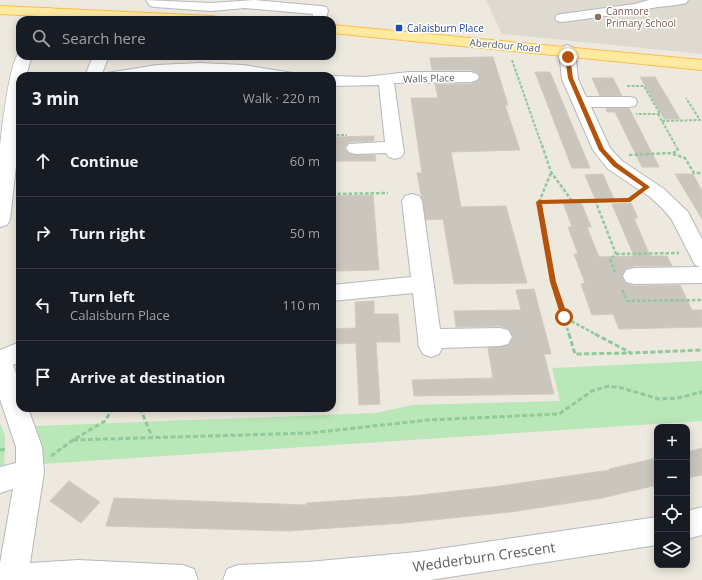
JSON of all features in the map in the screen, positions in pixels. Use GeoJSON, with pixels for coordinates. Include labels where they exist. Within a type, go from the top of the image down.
{"type":"FeatureCollection","features":[{"type":"Feature","properties":{"kind":"main road"},"geometry":{"type":"LineString","coordinates":[[0,10],[44,16]]}},
{"type":"Feature","properties":{"kind":"main road","name":"Aberdour Road"},"geometry":{"type":"LineString","coordinates":[[336,29],[567,50],[702,64]]}},
{"type":"Feature","properties":{"kind":"street"},"geometry":{"type":"LineString","coordinates":[[153,0],[155,3],[213,7],[234,7],[246,2],[320,10]]}},
{"type":"Feature","properties":{"kind":"street"},"geometry":{"type":"LineString","coordinates":[[562,18],[681,0]]}},
{"type":"Feature","properties":{"kind":"street"},"geometry":{"type":"LineString","coordinates":[[567,50],[570,78],[602,150],[631,178],[647,187],[670,204],[681,217],[700,256]]}},
{"type":"Feature","properties":{"kind":"street"},"geometry":{"type":"LineString","coordinates":[[19,72],[23,60]]}},
{"type":"Feature","properties":{"kind":"street"},"geometry":{"type":"LineString","coordinates":[[95,72],[99,60]]}},
{"type":"Feature","properties":{"kind":"street"},"geometry":{"type":"LineString","coordinates":[[136,72],[208,66],[240,68],[264,72]]}},
{"type":"Feature","properties":{"kind":"street","name":"Walls Place"},"geometry":{"type":"LineString","coordinates":[[336,81],[365,82],[409,77],[471,77]]}},
{"type":"Feature","properties":{"kind":"street","name":"Walls Place"},"geometry":{"type":"LineString","coordinates":[[352,141],[395,150],[386,80]]}},
{"type":"Feature","properties":{"kind":"street"},"geometry":{"type":"LineString","coordinates":[[581,102],[629,102]]}},
{"type":"Feature","properties":{"kind":"street"},"geometry":{"type":"LineString","coordinates":[[0,220],[4,158],[16,103]]}},
{"type":"Feature","properties":{"kind":"street"},"geometry":{"type":"LineString","coordinates":[[412,201],[430,343],[500,337]]}},
{"type":"Feature","properties":{"kind":"street"},"geometry":{"type":"LineString","coordinates":[[634,276],[702,275]]}},
{"type":"Feature","properties":{"kind":"street"},"geometry":{"type":"LineString","coordinates":[[336,293],[423,284]]}},
{"type":"Feature","properties":{"kind":"street"},"geometry":{"type":"LineString","coordinates":[[16,354],[0,361],[16,407]]}},
{"type":"Feature","properties":{"kind":"street"},"geometry":{"type":"LineString","coordinates":[[12,580],[30,472],[30,447],[18,412]]}},
{"type":"Feature","properties":{"kind":"street"},"geometry":{"type":"LineString","coordinates":[[0,480],[30,472]]}},
{"type":"Feature","properties":{"kind":"street"},"geometry":{"type":"LineString","coordinates":[[690,524],[702,521]]}},
{"type":"Feature","properties":{"kind":"street","name":"Wedderburn Crescent"},"geometry":{"type":"LineString","coordinates":[[238,580],[308,577],[417,567],[654,531]]}},
{"type":"Feature","properties":{"kind":"street"},"geometry":{"type":"LineString","coordinates":[[16,580],[37,576],[88,575],[183,580]]}},
{"type":"Feature","properties":{"kind":"path"},"geometry":{"type":"LineString","coordinates":[[512,59],[551,172],[572,200]]}},
{"type":"Feature","properties":{"kind":"path"},"geometry":{"type":"LineString","coordinates":[[662,121],[700,120],[686,98]]}},
{"type":"Feature","properties":{"kind":"path"},"geometry":{"type":"LineString","coordinates":[[658,114],[678,150],[673,153]]}},
{"type":"Feature","properties":{"kind":"path"},"geometry":{"type":"LineString","coordinates":[[336,136],[352,141]]}},
{"type":"Feature","properties":{"kind":"path"},"geometry":{"type":"LineString","coordinates":[[611,160],[634,154],[673,153],[685,158],[694,173],[702,173]]}},
{"type":"Feature","properties":{"kind":"path"},"geometry":{"type":"LineString","coordinates":[[551,172],[539,202],[553,282],[575,354],[702,350]]}},
{"type":"Feature","properties":{"kind":"path"},"geometry":{"type":"LineString","coordinates":[[539,202],[572,200],[630,200],[647,187]]}},
{"type":"Feature","properties":{"kind":"path"},"geometry":{"type":"LineString","coordinates":[[336,194],[388,193]]}},
{"type":"Feature","properties":{"kind":"path"},"geometry":{"type":"LineString","coordinates":[[616,254],[700,256]]}},
{"type":"Feature","properties":{"kind":"path"},"geometry":{"type":"LineString","coordinates":[[564,317],[631,353]]}},
{"type":"Feature","properties":{"kind":"path"},"geometry":{"type":"LineString","coordinates":[[74,440],[310,433],[428,420],[559,414],[570,410],[588,393],[602,387],[618,388],[655,398],[690,396],[702,392]]}},
{"type":"Feature","properties":{"kind":"path"},"geometry":{"type":"LineString","coordinates":[[30,472],[74,440],[105,421],[111,412]]}},
{"type":"Feature","properties":{"kind":"path"},"geometry":{"type":"LineString","coordinates":[[142,412],[152,437]]}},
{"type":"Feature","properties":{"kind":"shaded area","name":"Canmore Primary School"},"geometry":{"type":"Polygon","coordinates":[[[486,0],[702,0],[702,54],[502,34],[486,0]]]}},
{"type":"Feature","properties":{"kind":"green space"},"geometry":{"type":"Polygon","coordinates":[[[702,361],[702,421],[41,464],[35,426],[376,413],[412,405],[560,401],[552,368],[702,361]]]}},
{"type":"Feature","properties":{"kind":"green space"},"geometry":{"type":"Polygon","coordinates":[[[0,423],[5,436],[4,471],[0,472],[0,423]]]}},
{"type":"Feature","properties":{"kind":"building"},"geometry":{"type":"Polygon","coordinates":[[[493,57],[508,105],[505,105],[520,150],[451,152],[461,207],[506,206],[527,283],[454,284],[443,219],[426,220],[417,173],[422,173],[411,98],[438,98],[435,84],[471,84],[480,78],[478,73],[471,70],[432,70],[430,58],[493,57]]]}},
{"type":"Feature","properties":{"kind":"building"},"geometry":{"type":"Polygon","coordinates":[[[535,72],[550,72],[590,168],[572,168],[535,72]]]}},
{"type":"Feature","properties":{"kind":"building"},"geometry":{"type":"Polygon","coordinates":[[[640,77],[655,77],[680,119],[664,119],[640,77]]]}},
{"type":"Feature","properties":{"kind":"building"},"geometry":{"type":"Polygon","coordinates":[[[592,78],[613,78],[622,96],[600,96],[592,78]]]}},
{"type":"Feature","properties":{"kind":"building"},"geometry":{"type":"Polygon","coordinates":[[[606,108],[629,108],[659,167],[642,167],[615,112],[607,112],[606,108]]]}},
{"type":"Feature","properties":{"kind":"building"},"geometry":{"type":"Polygon","coordinates":[[[374,136],[374,141],[349,142],[344,148],[348,153],[355,155],[375,155],[376,161],[336,161],[336,137],[374,136]]]}},
{"type":"Feature","properties":{"kind":"building"},"geometry":{"type":"Polygon","coordinates":[[[603,174],[614,199],[595,199],[585,175],[603,174]]]}},
{"type":"Feature","properties":{"kind":"building"},"geometry":{"type":"Polygon","coordinates":[[[675,174],[693,174],[702,191],[702,219],[675,174]]]}},
{"type":"Feature","properties":{"kind":"building"},"geometry":{"type":"Polygon","coordinates":[[[373,195],[379,270],[336,271],[336,196],[373,195]]]}},
{"type":"Feature","properties":{"kind":"building"},"geometry":{"type":"Polygon","coordinates":[[[563,202],[581,202],[591,227],[587,227],[599,257],[634,256],[612,204],[631,203],[638,218],[634,218],[650,256],[667,256],[672,266],[634,266],[626,269],[622,275],[625,283],[634,286],[680,285],[692,310],[702,310],[702,327],[619,329],[613,314],[592,315],[581,284],[585,283],[574,254],[578,254],[568,227],[572,227],[563,202]]]}},
{"type":"Feature","properties":{"kind":"building"},"geometry":{"type":"Polygon","coordinates":[[[534,289],[551,354],[544,354],[554,394],[414,396],[412,380],[493,378],[488,348],[509,345],[513,338],[509,329],[500,326],[456,327],[454,311],[521,310],[516,290],[534,289]]]}},
{"type":"Feature","properties":{"kind":"building"},"geometry":{"type":"Polygon","coordinates":[[[374,301],[374,314],[398,314],[400,342],[376,342],[380,404],[359,405],[356,343],[336,344],[336,329],[356,328],[355,302],[374,301]]]}},
{"type":"Feature","properties":{"kind":"building"},"geometry":{"type":"Polygon","coordinates":[[[702,448],[702,475],[690,477],[690,451],[702,448]]]}},
{"type":"Feature","properties":{"kind":"building"},"geometry":{"type":"Polygon","coordinates":[[[654,459],[654,486],[602,498],[511,512],[403,523],[289,531],[106,526],[114,498],[306,505],[306,503],[412,496],[500,486],[610,470],[609,469],[654,459]]]}},
{"type":"Feature","properties":{"kind":"building"},"geometry":{"type":"Polygon","coordinates":[[[69,481],[100,502],[81,523],[50,501],[69,481]]]}},
{"type":"Feature","properties":{"kind":"place","name":"Canmore Primary School"},"geometry":{"type":"Point","coordinates":[598,17]}},
{"type":"Feature","properties":{"kind":"place","name":"Calaisburn Place"},"geometry":{"type":"Point","coordinates":[399,28]}},
{"type":"Feature","properties":{"kind":"route"},"geometry":{"type":"LineString","coordinates":[[564,317],[553,282],[539,202],[572,200],[630,200],[647,187],[631,178],[615,165],[602,150],[570,78],[568,57]]}}]}
